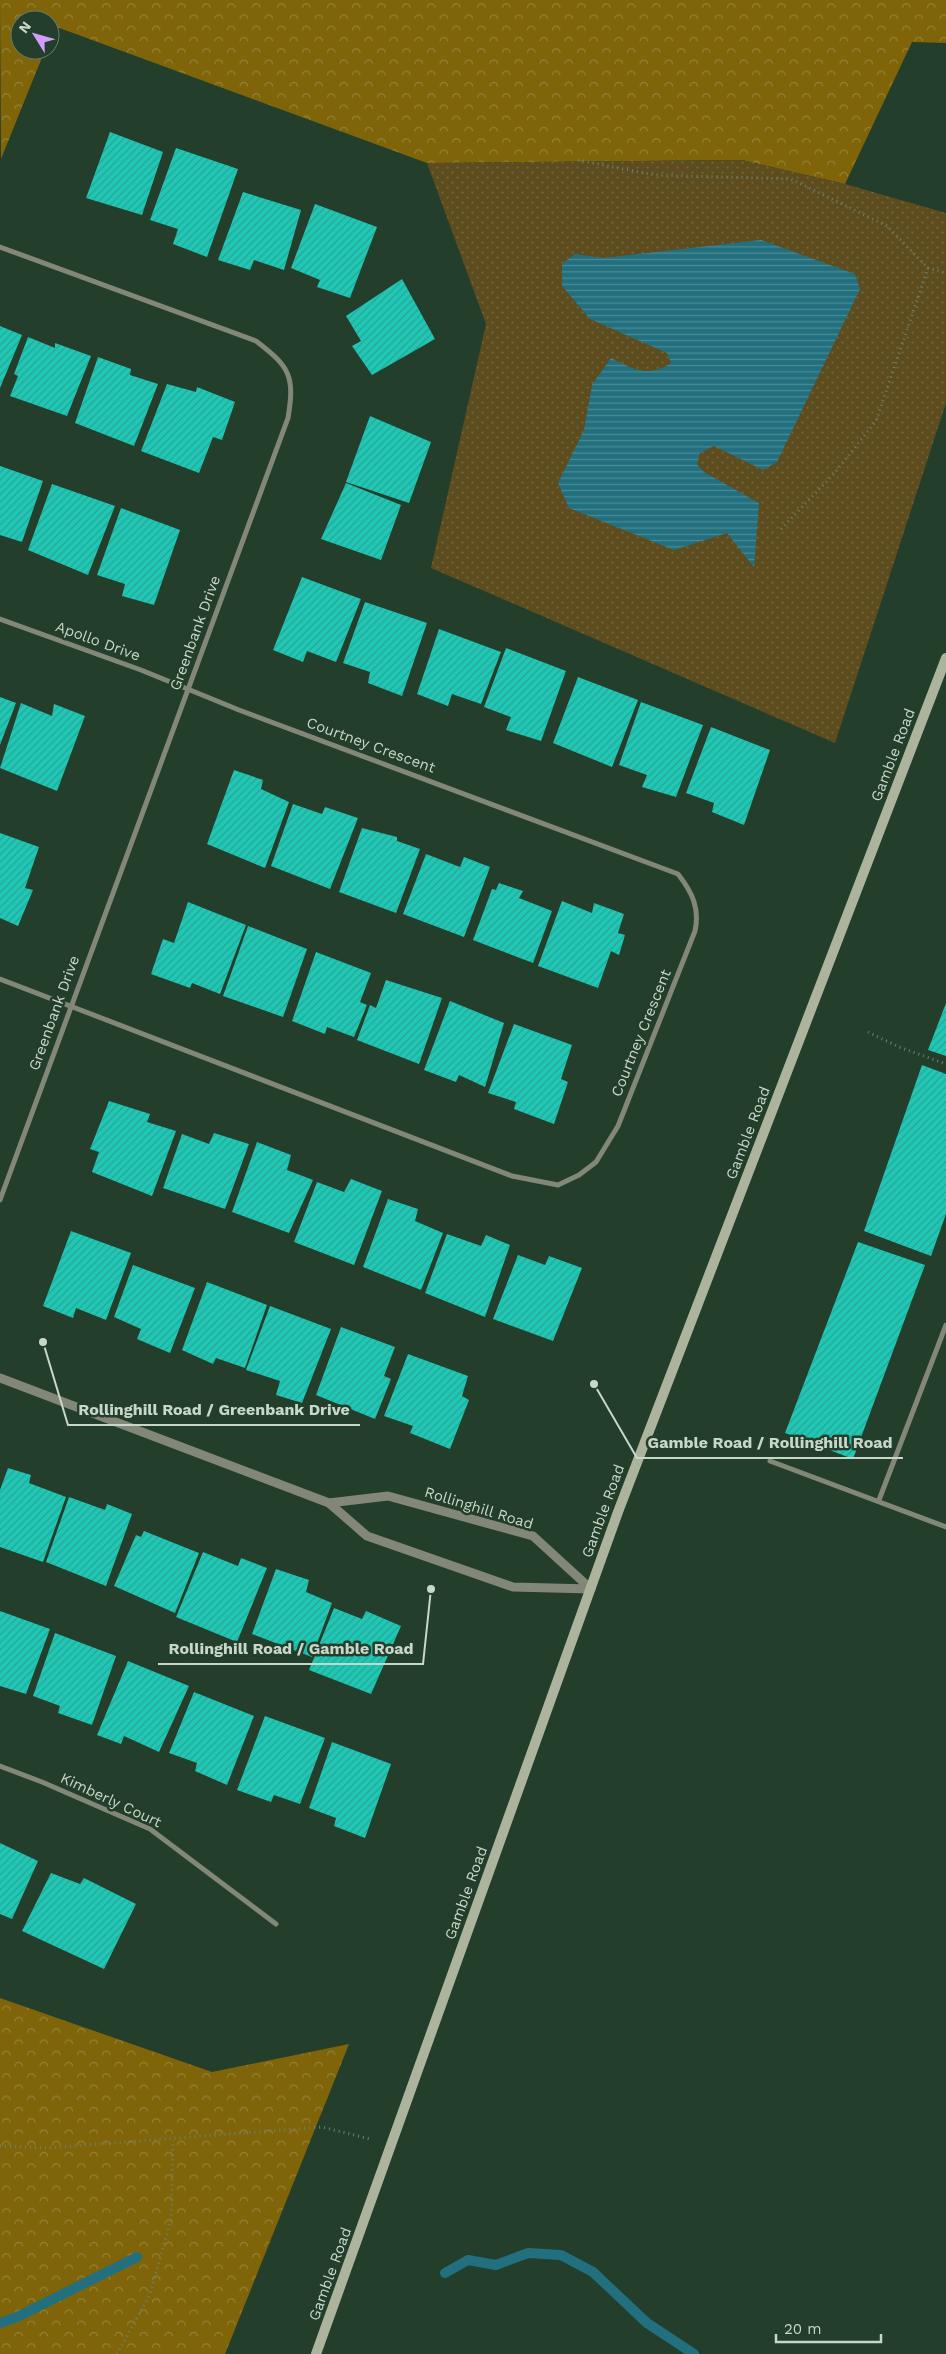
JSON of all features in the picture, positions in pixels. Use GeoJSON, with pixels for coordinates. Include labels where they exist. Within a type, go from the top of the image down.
{"type":"FeatureCollection","features":[{"type":"Feature","properties":{"kind":"main road","name":"Gamble Road"},"geometry":{"type":"LineString","coordinates":[[316,2354],[622,1502],[946,658]]}},
{"type":"Feature","properties":{"kind":"street","name":"Greenbank Drive"},"geometry":{"type":"LineString","coordinates":[[0,247],[256,341],[276,356],[290,375],[292,396],[288,418],[0,1200]]}},
{"type":"Feature","properties":{"kind":"street","name":"Apollo Drive"},"geometry":{"type":"LineString","coordinates":[[0,619],[187,689]]}},
{"type":"Feature","properties":{"kind":"street","name":"Courtney Crescent"},"geometry":{"type":"LineString","coordinates":[[0,979],[512,1176],[558,1185],[579,1175],[596,1162],[618,1126],[695,932],[698,917],[691,891],[678,874],[187,689]]}},
{"type":"Feature","properties":{"kind":"street"},"geometry":{"type":"LineString","coordinates":[[879,1500],[946,1325]]}},
{"type":"Feature","properties":{"kind":"street","name":"Rollinghill Road"},"geometry":{"type":"LineString","coordinates":[[0,1378],[329,1503],[367,1536],[513,1587],[591,1589]]}},
{"type":"Feature","properties":{"kind":"street"},"geometry":{"type":"LineString","coordinates":[[770,1461],[879,1500],[946,1527]]}},
{"type":"Feature","properties":{"kind":"street","name":"Rollinghill Road"},"geometry":{"type":"LineString","coordinates":[[329,1503],[388,1496],[533,1536],[591,1589]]}},
{"type":"Feature","properties":{"kind":"street","name":"Kimberly Court"},"geometry":{"type":"LineString","coordinates":[[0,1766],[42,1782],[150,1829],[276,1924]]}},
{"type":"Feature","properties":{"kind":"path"},"geometry":{"type":"LineString","coordinates":[[578,160],[654,176],[791,178],[888,226],[928,268],[946,274]]}},
{"type":"Feature","properties":{"kind":"path"},"geometry":{"type":"LineString","coordinates":[[781,529],[832,476],[876,421],[928,268]]}},
{"type":"Feature","properties":{"kind":"path"},"geometry":{"type":"LineString","coordinates":[[868,1032],[899,1047],[946,1064]]}},
{"type":"Feature","properties":{"kind":"path"},"geometry":{"type":"LineString","coordinates":[[0,2146],[47,2148],[173,2140],[322,2127],[393,2144]]}},
{"type":"Feature","properties":{"kind":"path"},"geometry":{"type":"LineString","coordinates":[[117,2354],[150,2294],[171,2219],[173,2140]]}},
{"type":"Feature","properties":{"kind":"green space"},"geometry":{"type":"Polygon","coordinates":[[[0,0],[946,0],[946,43],[912,42],[845,184],[742,160],[427,163],[60,28],[60,10],[10,10],[10,60],[41,60],[1,159],[0,0]]]}},
{"type":"Feature","properties":{"kind":"green space"},"geometry":{"type":"Polygon","coordinates":[[[0,1998],[212,2072],[349,2044],[225,2354],[0,2354],[0,1998]]]}},
{"type":"Feature","properties":{"kind":"shaded area"},"geometry":{"type":"Polygon","coordinates":[[[742,160],[845,184],[946,213],[946,403],[835,743],[431,568],[486,324],[427,163],[742,160]]]}},
{"type":"Feature","properties":{"kind":"water"},"geometry":{"type":"Polygon","coordinates":[[[761,240],[855,274],[860,289],[777,462],[763,470],[714,446],[700,453],[697,464],[704,472],[759,503],[754,567],[727,533],[674,550],[569,508],[558,483],[584,430],[592,385],[611,358],[626,366],[648,371],[663,368],[671,363],[667,353],[590,319],[562,286],[562,264],[575,254],[603,258],[761,240]]]}},
{"type":"Feature","properties":{"kind":"building"},"geometry":{"type":"Polygon","coordinates":[[[110,132],[163,152],[142,215],[86,198],[110,132]]]}},
{"type":"Feature","properties":{"kind":"building"},"geometry":{"type":"Polygon","coordinates":[[[176,148],[238,169],[207,257],[173,244],[178,229],[150,220],[176,148]]]}},
{"type":"Feature","properties":{"kind":"building"},"geometry":{"type":"Polygon","coordinates":[[[243,192],[301,210],[284,270],[254,260],[250,270],[218,260],[243,192]]]}},
{"type":"Feature","properties":{"kind":"building"},"geometry":{"type":"Polygon","coordinates":[[[315,204],[377,227],[350,298],[317,287],[320,280],[291,268],[315,204]]]}},
{"type":"Feature","properties":{"kind":"building"},"geometry":{"type":"Polygon","coordinates":[[[402,279],[435,339],[372,375],[352,346],[361,341],[346,316],[402,279]]]}},
{"type":"Feature","properties":{"kind":"building"},"geometry":{"type":"Polygon","coordinates":[[[0,326],[22,335],[0,388],[0,326]]]}},
{"type":"Feature","properties":{"kind":"building"},"geometry":{"type":"Polygon","coordinates":[[[28,337],[55,348],[55,343],[91,356],[67,416],[10,396],[18,376],[14,374],[28,337]]]}},
{"type":"Feature","properties":{"kind":"building"},"geometry":{"type":"Polygon","coordinates":[[[98,357],[131,369],[130,375],[158,384],[134,446],[75,423],[98,357]]]}},
{"type":"Feature","properties":{"kind":"building"},"geometry":{"type":"Polygon","coordinates":[[[167,384],[196,392],[197,387],[235,402],[222,440],[213,437],[199,473],[141,451],[167,384]]]}},
{"type":"Feature","properties":{"kind":"building"},"geometry":{"type":"Polygon","coordinates":[[[370,416],[431,442],[409,503],[346,482],[370,416]]]}},
{"type":"Feature","properties":{"kind":"building"},"geometry":{"type":"Polygon","coordinates":[[[0,466],[43,481],[22,542],[0,535],[0,466]]]}},
{"type":"Feature","properties":{"kind":"building"},"geometry":{"type":"Polygon","coordinates":[[[346,483],[401,505],[381,560],[321,539],[346,483]]]}},
{"type":"Feature","properties":{"kind":"building"},"geometry":{"type":"Polygon","coordinates":[[[52,484],[115,506],[88,575],[28,550],[52,484]]]}},
{"type":"Feature","properties":{"kind":"building"},"geometry":{"type":"Polygon","coordinates":[[[121,508],[180,530],[154,605],[122,596],[125,584],[97,575],[121,508]]]}},
{"type":"Feature","properties":{"kind":"building"},"geometry":{"type":"Polygon","coordinates":[[[302,577],[361,599],[336,662],[307,651],[303,662],[273,650],[302,577]]]}},
{"type":"Feature","properties":{"kind":"building"},"geometry":{"type":"Polygon","coordinates":[[[365,602],[427,623],[402,696],[368,683],[370,672],[343,663],[365,602]]]}},
{"type":"Feature","properties":{"kind":"building"},"geometry":{"type":"Polygon","coordinates":[[[439,629],[501,652],[481,704],[452,694],[448,706],[417,694],[439,629]]]}},
{"type":"Feature","properties":{"kind":"building"},"geometry":{"type":"Polygon","coordinates":[[[506,648],[566,671],[541,741],[506,730],[511,717],[484,707],[506,648]]]}},
{"type":"Feature","properties":{"kind":"building"},"geometry":{"type":"Polygon","coordinates":[[[578,677],[638,700],[612,767],[553,743],[578,677]]]}},
{"type":"Feature","properties":{"kind":"building"},"geometry":{"type":"Polygon","coordinates":[[[0,697],[16,703],[0,745],[0,697]]]}},
{"type":"Feature","properties":{"kind":"building"},"geometry":{"type":"Polygon","coordinates":[[[641,702],[703,725],[676,797],[642,787],[647,775],[619,765],[641,702]]]}},
{"type":"Feature","properties":{"kind":"building"},"geometry":{"type":"Polygon","coordinates":[[[21,703],[52,716],[54,704],[85,716],[57,791],[0,768],[21,703]]]}},
{"type":"Feature","properties":{"kind":"building"},"geometry":{"type":"Polygon","coordinates":[[[711,727],[770,750],[744,825],[712,812],[714,803],[686,793],[711,727]]]}},
{"type":"Feature","properties":{"kind":"building"},"geometry":{"type":"Polygon","coordinates":[[[234,770],[263,780],[261,789],[289,802],[265,868],[207,844],[234,770]]]}},
{"type":"Feature","properties":{"kind":"building"},"geometry":{"type":"Polygon","coordinates":[[[293,804],[322,814],[325,807],[358,818],[330,889],[271,866],[293,804]]]}},
{"type":"Feature","properties":{"kind":"building"},"geometry":{"type":"Polygon","coordinates":[[[362,828],[397,837],[397,841],[420,849],[396,913],[339,892],[362,828]]]}},
{"type":"Feature","properties":{"kind":"building"},"geometry":{"type":"Polygon","coordinates":[[[0,833],[39,847],[25,888],[33,890],[18,926],[0,918],[0,833]]]}},
{"type":"Feature","properties":{"kind":"building"},"geometry":{"type":"Polygon","coordinates":[[[426,854],[460,867],[464,857],[490,867],[464,937],[403,914],[426,854]]]}},
{"type":"Feature","properties":{"kind":"building"},"geometry":{"type":"Polygon","coordinates":[[[499,883],[523,891],[519,898],[552,911],[533,963],[473,940],[492,889],[496,890],[499,883]]]}},
{"type":"Feature","properties":{"kind":"building"},"geometry":{"type":"Polygon","coordinates":[[[562,901],[592,913],[594,903],[624,914],[618,933],[625,935],[619,955],[611,951],[598,988],[538,966],[562,901]]]}},
{"type":"Feature","properties":{"kind":"building"},"geometry":{"type":"Polygon","coordinates":[[[188,902],[246,925],[220,994],[192,983],[190,988],[151,974],[163,939],[174,943],[188,902]]]}},
{"type":"Feature","properties":{"kind":"building"},"geometry":{"type":"Polygon","coordinates":[[[248,926],[307,949],[283,1017],[223,996],[248,926]]]}},
{"type":"Feature","properties":{"kind":"building"},"geometry":{"type":"Polygon","coordinates":[[[316,952],[371,973],[360,1002],[367,1005],[354,1037],[327,1027],[325,1034],[292,1021],[316,952]]]}},
{"type":"Feature","properties":{"kind":"building"},"geometry":{"type":"Polygon","coordinates":[[[386,980],[442,998],[419,1064],[357,1040],[370,1005],[376,1008],[386,980]]]}},
{"type":"Feature","properties":{"kind":"building"},"geometry":{"type":"Polygon","coordinates":[[[450,1001],[504,1023],[485,1087],[459,1075],[456,1082],[424,1070],[450,1001]]]}},
{"type":"Feature","properties":{"kind":"building"},"geometry":{"type":"Polygon","coordinates":[[[946,1003],[946,1056],[928,1050],[946,1003]]]}},
{"type":"Feature","properties":{"kind":"building"},"geometry":{"type":"Polygon","coordinates":[[[514,1024],[572,1045],[561,1079],[568,1082],[554,1124],[514,1109],[516,1102],[488,1093],[514,1024]]]}},
{"type":"Feature","properties":{"kind":"building"},"geometry":{"type":"Polygon","coordinates":[[[922,1065],[946,1074],[946,1214],[931,1256],[864,1231],[922,1065]]]}},
{"type":"Feature","properties":{"kind":"building"},"geometry":{"type":"Polygon","coordinates":[[[109,1101],[150,1114],[147,1122],[176,1131],[152,1196],[92,1172],[99,1152],[90,1149],[109,1101]]]}},
{"type":"Feature","properties":{"kind":"building"},"geometry":{"type":"Polygon","coordinates":[[[214,1133],[249,1144],[225,1209],[163,1188],[182,1134],[209,1144],[214,1133]]]}},
{"type":"Feature","properties":{"kind":"building"},"geometry":{"type":"Polygon","coordinates":[[[257,1142],[291,1155],[287,1170],[313,1180],[289,1233],[232,1212],[257,1142]]]}},
{"type":"Feature","properties":{"kind":"building"},"geometry":{"type":"Polygon","coordinates":[[[351,1179],[382,1191],[354,1265],[294,1242],[317,1182],[344,1192],[351,1179]]]}},
{"type":"Feature","properties":{"kind":"building"},"geometry":{"type":"Polygon","coordinates":[[[388,1199],[418,1209],[415,1221],[443,1233],[421,1290],[363,1267],[388,1199]]]}},
{"type":"Feature","properties":{"kind":"building"},"geometry":{"type":"Polygon","coordinates":[[[71,1231],[131,1253],[106,1320],[76,1308],[73,1318],[43,1306],[71,1231]]]}},
{"type":"Feature","properties":{"kind":"building"},"geometry":{"type":"Polygon","coordinates":[[[447,1234],[481,1246],[486,1235],[510,1245],[485,1317],[425,1293],[447,1234]]]}},
{"type":"Feature","properties":{"kind":"building"},"geometry":{"type":"Polygon","coordinates":[[[858,1242],[925,1265],[853,1459],[785,1433],[858,1242]]]}},
{"type":"Feature","properties":{"kind":"building"},"geometry":{"type":"Polygon","coordinates":[[[518,1255],[545,1265],[549,1256],[582,1268],[553,1341],[493,1319],[518,1255]]]}},
{"type":"Feature","properties":{"kind":"building"},"geometry":{"type":"Polygon","coordinates":[[[133,1265],[195,1288],[170,1353],[137,1339],[141,1329],[114,1317],[133,1265]]]}},
{"type":"Feature","properties":{"kind":"building"},"geometry":{"type":"Polygon","coordinates":[[[207,1282],[267,1305],[245,1368],[216,1358],[213,1364],[182,1350],[207,1282]]]}},
{"type":"Feature","properties":{"kind":"building"},"geometry":{"type":"Polygon","coordinates":[[[270,1306],[331,1329],[302,1403],[276,1395],[280,1381],[246,1370],[270,1306]]]}},
{"type":"Feature","properties":{"kind":"building"},"geometry":{"type":"Polygon","coordinates":[[[341,1327],[395,1347],[384,1376],[391,1379],[375,1419],[316,1395],[341,1327]]]}},
{"type":"Feature","properties":{"kind":"building"},"geometry":{"type":"Polygon","coordinates":[[[408,1354],[468,1376],[462,1396],[469,1400],[450,1449],[410,1433],[413,1426],[384,1416],[408,1354]]]}},
{"type":"Feature","properties":{"kind":"building"},"geometry":{"type":"Polygon","coordinates":[[[8,1468],[31,1475],[29,1483],[66,1497],[43,1562],[0,1547],[0,1490],[8,1468]]]}},
{"type":"Feature","properties":{"kind":"building"},"geometry":{"type":"Polygon","coordinates":[[[69,1497],[105,1510],[107,1504],[132,1514],[106,1586],[46,1562],[69,1497]]]}},
{"type":"Feature","properties":{"kind":"building"},"geometry":{"type":"Polygon","coordinates":[[[144,1531],[199,1553],[175,1613],[114,1586],[136,1535],[141,1537],[144,1531]]]}},
{"type":"Feature","properties":{"kind":"building"},"geometry":{"type":"Polygon","coordinates":[[[203,1552],[238,1566],[241,1558],[267,1568],[237,1642],[176,1617],[203,1552]]]}},
{"type":"Feature","properties":{"kind":"building"},"geometry":{"type":"Polygon","coordinates":[[[276,1569],[309,1580],[306,1592],[332,1603],[312,1657],[252,1634],[276,1569]]]}},
{"type":"Feature","properties":{"kind":"building"},"geometry":{"type":"Polygon","coordinates":[[[334,1608],[362,1619],[366,1611],[401,1626],[371,1694],[309,1670],[334,1608]]]}},
{"type":"Feature","properties":{"kind":"building"},"geometry":{"type":"Polygon","coordinates":[[[0,1611],[50,1629],[26,1694],[0,1686],[0,1611]]]}},
{"type":"Feature","properties":{"kind":"building"},"geometry":{"type":"Polygon","coordinates":[[[55,1633],[116,1656],[92,1725],[58,1713],[60,1706],[33,1696],[55,1633]]]}},
{"type":"Feature","properties":{"kind":"building"},"geometry":{"type":"Polygon","coordinates":[[[128,1661],[189,1686],[159,1752],[124,1736],[121,1744],[97,1735],[128,1661]]]}},
{"type":"Feature","properties":{"kind":"building"},"geometry":{"type":"Polygon","coordinates":[[[194,1692],[254,1716],[227,1785],[195,1771],[197,1763],[169,1753],[194,1692]]]}},
{"type":"Feature","properties":{"kind":"building"},"geometry":{"type":"Polygon","coordinates":[[[265,1716],[325,1738],[300,1804],[274,1795],[271,1802],[237,1790],[265,1716]]]}},
{"type":"Feature","properties":{"kind":"building"},"geometry":{"type":"Polygon","coordinates":[[[332,1742],[391,1764],[365,1838],[334,1826],[336,1818],[309,1808],[332,1742]]]}},
{"type":"Feature","properties":{"kind":"building"},"geometry":{"type":"Polygon","coordinates":[[[0,1843],[38,1861],[12,1919],[0,1914],[0,1843]]]}},
{"type":"Feature","properties":{"kind":"building"},"geometry":{"type":"Polygon","coordinates":[[[51,1873],[80,1884],[84,1878],[136,1904],[104,1969],[22,1931],[51,1873]]]}},
{"type":"Feature","properties":{"kind":"waterway"},"geometry":{"type":"LineString","coordinates":[[445,2273],[468,2260],[496,2265],[528,2253],[561,2255],[593,2272],[647,2323],[694,2354]]}},
{"type":"Feature","properties":{"kind":"waterway"},"geometry":{"type":"LineString","coordinates":[[0,2323],[17,2317],[137,2257]]}},
{"type":"Feature","properties":{"kind":"place","name":"Rollinghill Road / Greenbank Drive"},"geometry":{"type":"Point","coordinates":[43,1342]}},
{"type":"Feature","properties":{"kind":"place","name":"Gamble Road / Rollinghill Road"},"geometry":{"type":"Point","coordinates":[594,1384]}},
{"type":"Feature","properties":{"kind":"place","name":"Rollinghill Road / Gamble Road"},"geometry":{"type":"Point","coordinates":[431,1589]}}]}
